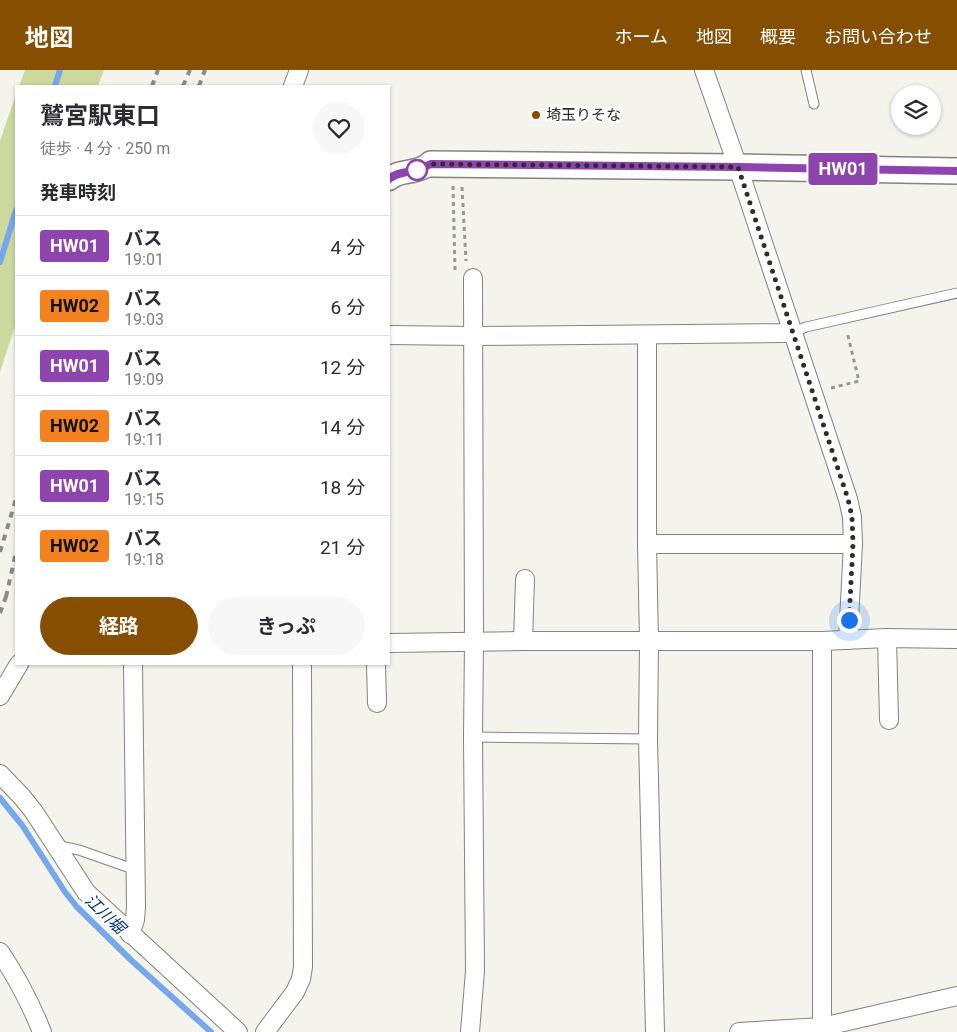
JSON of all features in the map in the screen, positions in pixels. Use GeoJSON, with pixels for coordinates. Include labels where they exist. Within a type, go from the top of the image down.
{"type":"FeatureCollection","features":[{"type":"Feature","properties":{"kind":"main road"},"geometry":{"type":"LineString","coordinates":[[431,164],[957,171]]}},
{"type":"Feature","properties":{"kind":"street"},"geometry":{"type":"LineString","coordinates":[[293,85],[299,70]]}},
{"type":"Feature","properties":{"kind":"street"},"geometry":{"type":"LineString","coordinates":[[704,70],[848,499],[852,517],[853,544],[848,640]]}},
{"type":"Feature","properties":{"kind":"street"},"geometry":{"type":"LineString","coordinates":[[390,160],[415,160],[431,164]]}},
{"type":"Feature","properties":{"kind":"street"},"geometry":{"type":"LineString","coordinates":[[390,178],[403,172],[417,170],[431,164]]}},
{"type":"Feature","properties":{"kind":"street"},"geometry":{"type":"LineString","coordinates":[[464,278],[473,336],[474,642],[472,737],[475,971],[470,1032]]}},
{"type":"Feature","properties":{"kind":"street"},"geometry":{"type":"LineString","coordinates":[[390,335],[647,335],[793,332]]}},
{"type":"Feature","properties":{"kind":"street"},"geometry":{"type":"LineString","coordinates":[[647,335],[648,739],[655,1032]]}},
{"type":"Feature","properties":{"kind":"street"},"geometry":{"type":"LineString","coordinates":[[647,544],[853,544]]}},
{"type":"Feature","properties":{"kind":"street"},"geometry":{"type":"LineString","coordinates":[[523,641],[525,579]]}},
{"type":"Feature","properties":{"kind":"street"},"geometry":{"type":"LineString","coordinates":[[390,643],[822,641],[887,638],[957,640]]}},
{"type":"Feature","properties":{"kind":"street"},"geometry":{"type":"LineString","coordinates":[[887,638],[888,720]]}},
{"type":"Feature","properties":{"kind":"street"},"geometry":{"type":"LineString","coordinates":[[822,641],[822,1027]]}},
{"type":"Feature","properties":{"kind":"street"},"geometry":{"type":"LineString","coordinates":[[0,696],[18,665]]}},
{"type":"Feature","properties":{"kind":"street"},"geometry":{"type":"LineString","coordinates":[[130,934],[135,920],[136,870],[133,665]]}},
{"type":"Feature","properties":{"kind":"street"},"geometry":{"type":"LineString","coordinates":[[264,1032],[295,992],[301,979],[302,665]]}},
{"type":"Feature","properties":{"kind":"street"},"geometry":{"type":"LineString","coordinates":[[376,665],[378,703]]}},
{"type":"Feature","properties":{"kind":"street"},"geometry":{"type":"LineString","coordinates":[[0,774],[34,812],[86,892],[238,1032]]}},
{"type":"Feature","properties":{"kind":"street"},"geometry":{"type":"LineString","coordinates":[[0,952],[17,978],[42,1032]]}},
{"type":"Feature","properties":{"kind":"street"},"geometry":{"type":"LineString","coordinates":[[739,1032],[822,1027],[957,996]]}},
{"type":"Feature","properties":{"kind":"lane"},"geometry":{"type":"LineString","coordinates":[[806,70],[814,104]]}},
{"type":"Feature","properties":{"kind":"lane"},"geometry":{"type":"LineString","coordinates":[[793,332],[806,327],[957,293]]}},
{"type":"Feature","properties":{"kind":"lane"},"geometry":{"type":"LineString","coordinates":[[472,737],[648,739]]}},
{"type":"Feature","properties":{"kind":"lane"},"geometry":{"type":"LineString","coordinates":[[54,844],[136,870]]}},
{"type":"Feature","properties":{"kind":"path"},"geometry":{"type":"LineString","coordinates":[[462,184],[466,271],[464,278]]}},
{"type":"Feature","properties":{"kind":"path"},"geometry":{"type":"LineString","coordinates":[[453,185],[464,278]]}},
{"type":"Feature","properties":{"kind":"path"},"geometry":{"type":"LineString","coordinates":[[814,393],[859,381],[844,319]]}},
{"type":"Feature","properties":{"kind":"green space"},"geometry":{"type":"Polygon","coordinates":[[[25,70],[104,70],[98,85],[19,85],[25,70]]]}},
{"type":"Feature","properties":{"kind":"green space"},"geometry":{"type":"Polygon","coordinates":[[[15,97],[15,326],[0,372],[0,141],[15,97]]]}},
{"type":"Feature","properties":{"kind":"waterway"},"geometry":{"type":"LineString","coordinates":[[55,85],[60,70]]}},
{"type":"Feature","properties":{"kind":"waterway"},"geometry":{"type":"LineString","coordinates":[[0,262],[15,213]]}},
{"type":"Feature","properties":{"kind":"waterway","name":"江川堀"},"geometry":{"type":"LineString","coordinates":[[0,798],[22,825],[65,892],[77,907],[132,961],[211,1032]]}},
{"type":"Feature","properties":{"kind":"railway"},"geometry":{"type":"LineString","coordinates":[[152,85],[158,70]]}},
{"type":"Feature","properties":{"kind":"railway"},"geometry":{"type":"LineString","coordinates":[[183,85],[190,70]]}},
{"type":"Feature","properties":{"kind":"railway"},"geometry":{"type":"LineString","coordinates":[[199,85],[205,70]]}},
{"type":"Feature","properties":{"kind":"railway"},"geometry":{"type":"LineString","coordinates":[[0,552],[15,502]]}},
{"type":"Feature","properties":{"kind":"railway"},"geometry":{"type":"LineString","coordinates":[[6,597],[15,556]]}},
{"type":"Feature","properties":{"kind":"railway"},"geometry":{"type":"LineString","coordinates":[[0,613],[8,591]]}},
{"type":"Feature","properties":{"kind":"bus line","name":"HW01"},"geometry":{"type":"LineString","coordinates":[[390,178],[403,172],[417,170],[431,164],[957,171]]}},
{"type":"Feature","properties":{"kind":"place","name":"埼玉りそな"},"geometry":{"type":"Point","coordinates":[536,115]}},
{"type":"Feature","properties":{"kind":"route"},"geometry":{"type":"LineString","coordinates":[[417,170],[431,164],[738,167],[848,499],[852,517],[853,544],[849,620]]}}]}
